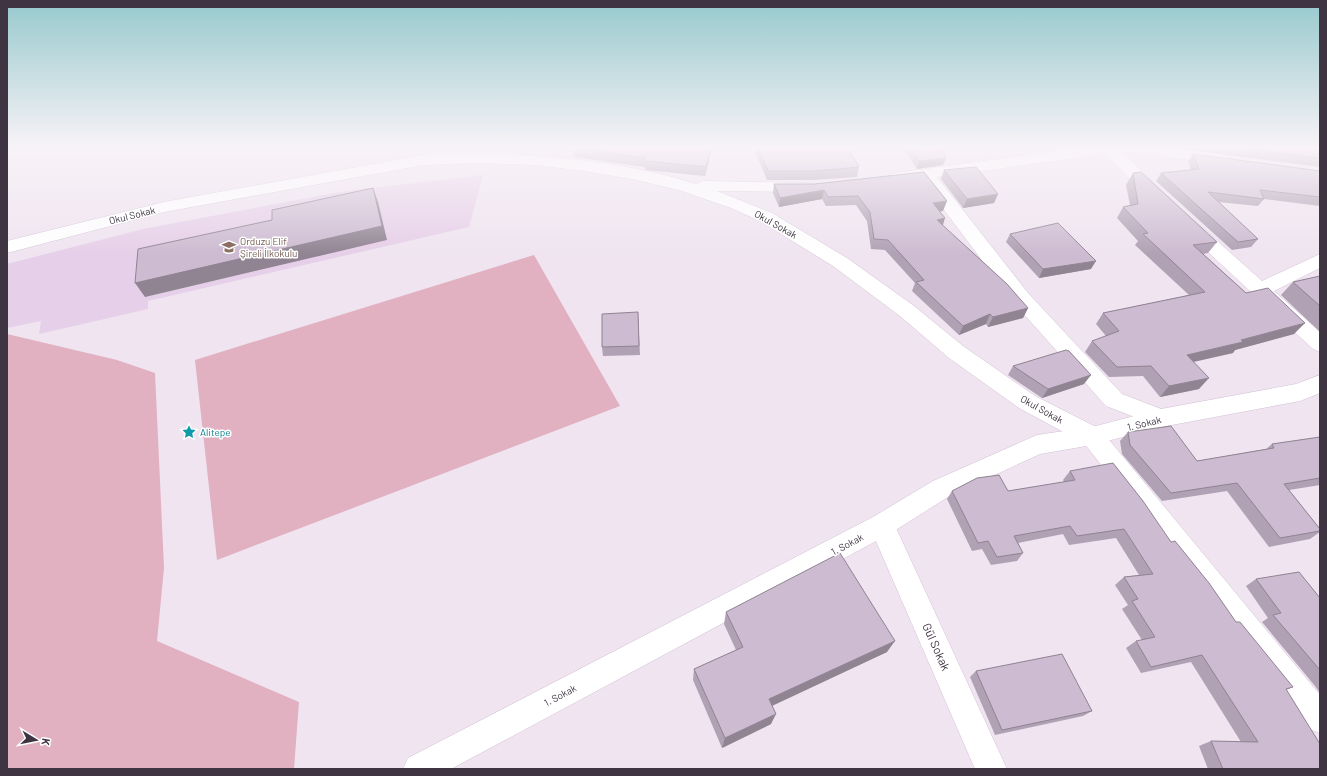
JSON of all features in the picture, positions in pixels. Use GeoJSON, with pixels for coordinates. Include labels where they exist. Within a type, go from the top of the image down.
{"type":"FeatureCollection","features":[{"type":"Feature","properties":{"kind":"street","name":"Okul Sokak"},"geometry":{"type":"LineString","coordinates":[[7,247],[164,207],[289,183]]}},
{"type":"Feature","properties":{"kind":"street","name":"Okul Sokak"},"geometry":{"type":"LineString","coordinates":[[672,183],[737,204],[766,217],[840,262],[907,311],[956,352],[1021,398],[1092,436]]}},
{"type":"Feature","properties":{"kind":"street"},"geometry":{"type":"LineString","coordinates":[[933,183],[1021,298],[1114,400],[1161,418]]}},
{"type":"Feature","properties":{"kind":"street"},"geometry":{"type":"LineString","coordinates":[[1149,183],[1175,212],[1320,344]]}},
{"type":"Feature","properties":{"kind":"street"},"geometry":{"type":"LineString","coordinates":[[684,186],[820,186]]}},
{"type":"Feature","properties":{"kind":"street"},"geometry":{"type":"LineString","coordinates":[[1260,290],[1320,260]]}},
{"type":"Feature","properties":{"kind":"street","name":"1. Sokak"},"geometry":{"type":"LineString","coordinates":[[419,769],[882,525],[942,488],[999,461],[1037,445],[1092,436],[1161,418],[1313,389]]}},
{"type":"Feature","properties":{"kind":"street"},"geometry":{"type":"LineString","coordinates":[[1092,436],[1320,718]]}},
{"type":"Feature","properties":{"kind":"street","name":"Gül Sokak"},"geometry":{"type":"LineString","coordinates":[[882,525],[991,769]]}},
{"type":"Feature","properties":{"kind":"shaded area","name":"Orduzu Elif Şireli İlkokulu"},"geometry":{"type":"Polygon","coordinates":[[[413,183],[481,183],[469,227],[148,301],[148,309],[39,334],[41,321],[7,328],[7,264],[143,229],[339,192],[413,183]]]}},
{"type":"Feature","properties":{"kind":"shaded area"},"geometry":{"type":"Polygon","coordinates":[[[534,255],[620,406],[217,560],[195,360],[534,255]]]}},
{"type":"Feature","properties":{"kind":"shaded area"},"geometry":{"type":"Polygon","coordinates":[[[7,334],[117,360],[155,373],[164,568],[157,641],[299,702],[294,769],[7,769],[7,334]]]}},
{"type":"Feature","properties":{"kind":"building"},"geometry":{"type":"Polygon","coordinates":[[[933,183],[947,201],[933,203],[945,218],[937,220],[1007,284],[1028,308],[993,317],[990,314],[963,326],[916,282],[924,280],[888,240],[874,239],[870,212],[858,196],[828,197],[824,190],[780,198],[774,184],[933,183]]]}},
{"type":"Feature","properties":{"kind":"building"},"geometry":{"type":"Polygon","coordinates":[[[954,183],[989,183],[998,194],[967,199],[954,183]]]}},
{"type":"Feature","properties":{"kind":"building"},"geometry":{"type":"Polygon","coordinates":[[[1135,183],[1153,183],[1217,242],[1193,245],[1246,293],[1268,288],[1305,323],[1241,340],[1243,342],[1187,355],[1209,378],[1169,386],[1151,366],[1117,367],[1092,341],[1119,331],[1103,313],[1205,292],[1143,234],[1148,233],[1123,207],[1138,204],[1135,183]]]}},
{"type":"Feature","properties":{"kind":"building"},"geometry":{"type":"Polygon","coordinates":[[[1172,183],[1320,183],[1320,197],[1260,190],[1264,199],[1208,192],[1258,239],[1238,242],[1172,183]]]}},
{"type":"Feature","properties":{"kind":"building"},"geometry":{"type":"Polygon","coordinates":[[[373,188],[382,226],[135,283],[138,249],[272,220],[272,210],[373,188]]]}},
{"type":"Feature","properties":{"kind":"building"},"geometry":{"type":"Polygon","coordinates":[[[1058,223],[1096,261],[1043,269],[1010,234],[1058,223]]]}},
{"type":"Feature","properties":{"kind":"building"},"geometry":{"type":"Polygon","coordinates":[[[1320,276],[1320,306],[1293,282],[1320,276]]]}},
{"type":"Feature","properties":{"kind":"building"},"geometry":{"type":"Polygon","coordinates":[[[638,312],[639,346],[602,347],[602,314],[638,312]]]}},
{"type":"Feature","properties":{"kind":"building"},"geometry":{"type":"Polygon","coordinates":[[[1066,350],[1069,351],[1091,375],[1048,389],[1013,366],[1066,350]]]}},
{"type":"Feature","properties":{"kind":"building"},"geometry":{"type":"Polygon","coordinates":[[[1171,426],[1197,461],[1274,448],[1272,444],[1320,437],[1320,478],[1284,484],[1320,529],[1320,531],[1280,538],[1237,483],[1171,493],[1130,445],[1128,432],[1171,426]]]}},
{"type":"Feature","properties":{"kind":"building"},"geometry":{"type":"Polygon","coordinates":[[[1113,463],[1143,501],[1171,542],[1175,541],[1209,583],[1236,622],[1240,622],[1293,687],[1286,689],[1320,744],[1320,769],[1223,769],[1211,741],[1258,742],[1202,655],[1151,667],[1136,641],[1155,637],[1132,601],[1138,599],[1124,577],[1153,574],[1124,529],[1077,536],[1070,526],[1014,536],[1023,553],[997,557],[988,541],[978,543],[952,491],[977,478],[999,475],[1008,491],[1075,480],[1070,471],[1113,463]]]}},
{"type":"Feature","properties":{"kind":"building"},"geometry":{"type":"Polygon","coordinates":[[[840,553],[895,641],[769,699],[776,714],[725,738],[694,669],[743,647],[726,612],[840,553]]]}},
{"type":"Feature","properties":{"kind":"building"},"geometry":{"type":"Polygon","coordinates":[[[1299,572],[1320,598],[1320,670],[1273,615],[1281,613],[1256,579],[1299,572]]]}},
{"type":"Feature","properties":{"kind":"building"},"geometry":{"type":"Polygon","coordinates":[[[1062,654],[1092,711],[1002,730],[976,671],[1062,654]]]}},
{"type":"Feature","properties":{"kind":"place","name":"Orduzu Elif Şireli İlkokulu"},"geometry":{"type":"Point","coordinates":[229,247]}},
{"type":"Feature","properties":{"kind":"place","name":"Alitepe"},"geometry":{"type":"Point","coordinates":[189,432]}}]}
